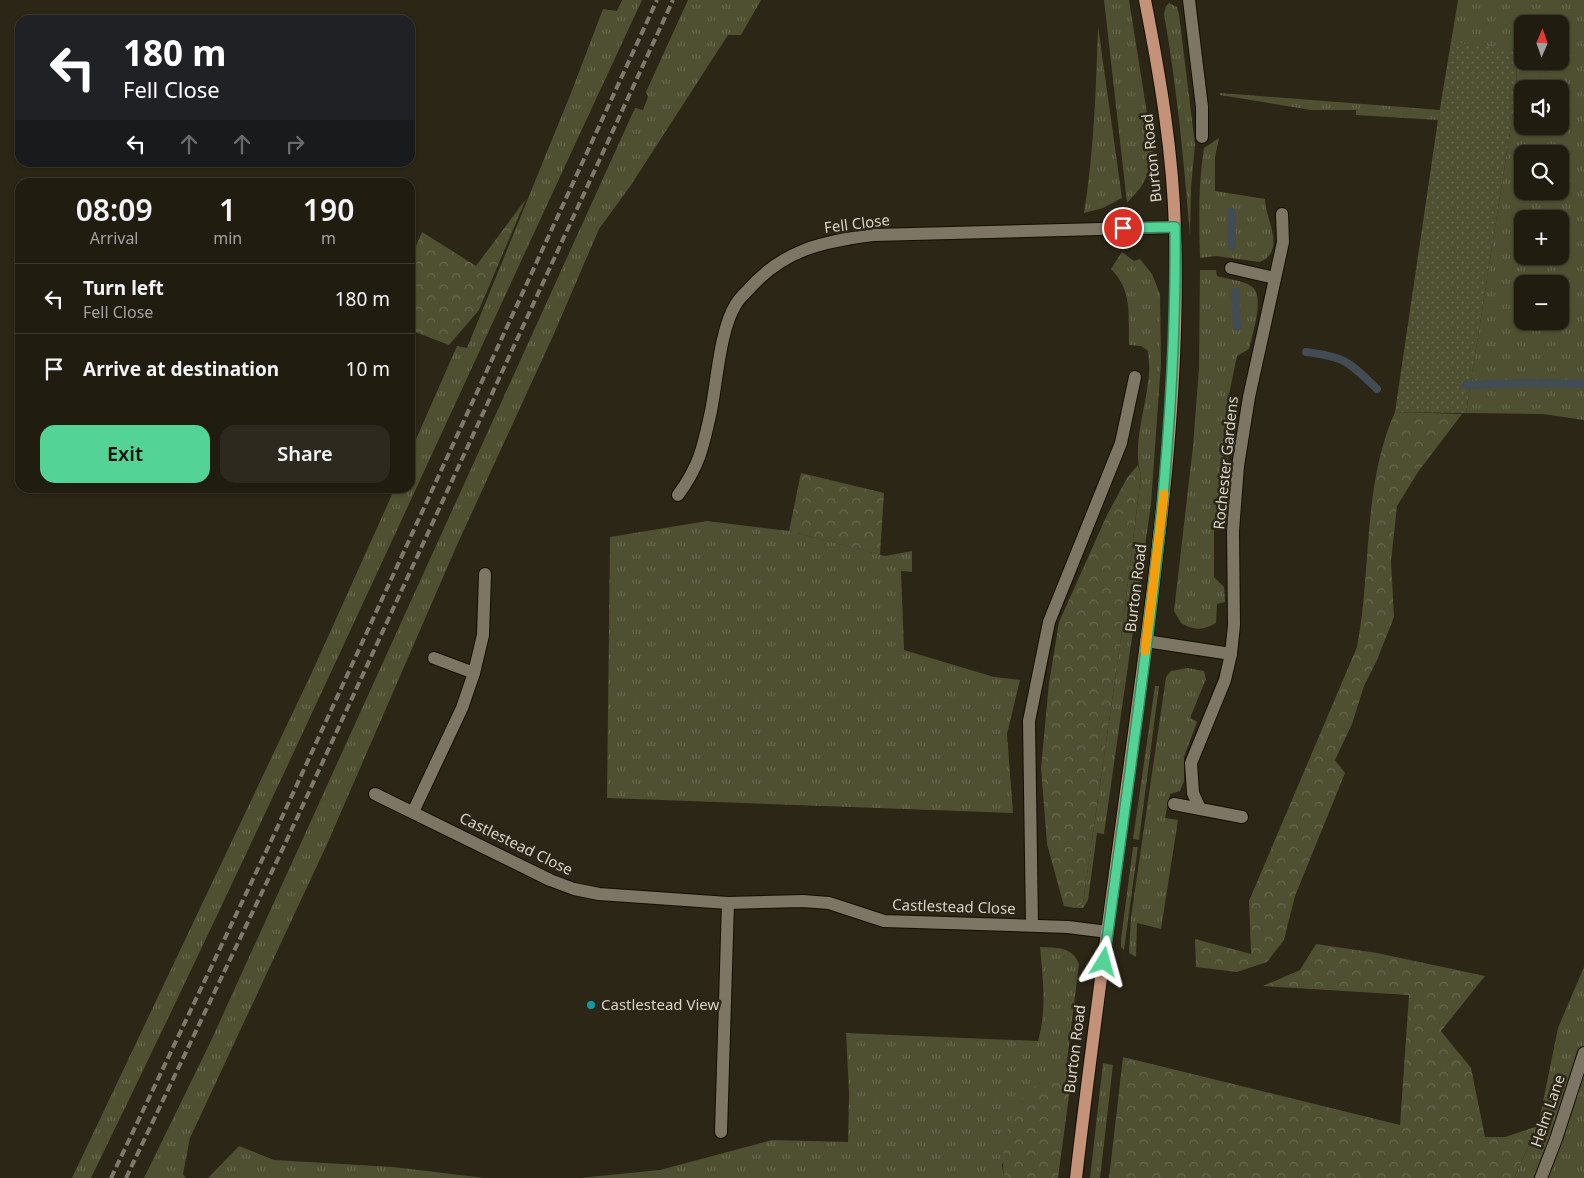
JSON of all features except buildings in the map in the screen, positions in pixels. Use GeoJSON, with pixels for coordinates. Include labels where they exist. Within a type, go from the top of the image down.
{"type":"FeatureCollection","features":[{"type":"Feature","properties":{"kind":"main road","name":"Burton Road"},"geometry":{"type":"LineString","coordinates":[[1076,1178],[1166,480],[1174,368],[1175,227],[1161,80],[1146,0]]}},
{"type":"Feature","properties":{"kind":"street"},"geometry":{"type":"LineString","coordinates":[[1189,0],[1202,106],[1202,137]]}},
{"type":"Feature","properties":{"kind":"street","name":"Rochester Gardens"},"geometry":{"type":"LineString","coordinates":[[1200,809],[1193,792],[1192,763],[1225,680],[1231,654],[1234,625],[1234,532],[1238,466],[1249,397],[1283,242],[1282,214]]}},
{"type":"Feature","properties":{"kind":"street","name":"Fell Close"},"geometry":{"type":"LineString","coordinates":[[678,495],[692,476],[701,456],[725,333],[736,304],[761,275],[787,256],[839,239],[874,235],[1175,227]]}},
{"type":"Feature","properties":{"kind":"street"},"geometry":{"type":"LineString","coordinates":[[1231,268],[1275,278]]}},
{"type":"Feature","properties":{"kind":"street"},"geometry":{"type":"LineString","coordinates":[[1032,925],[1033,872],[1029,721],[1050,622],[1121,444],[1135,378]]}},
{"type":"Feature","properties":{"kind":"street"},"geometry":{"type":"LineString","coordinates":[[413,812],[462,708],[474,674],[483,635],[485,574]]}},
{"type":"Feature","properties":{"kind":"street"},"geometry":{"type":"LineString","coordinates":[[1146,641],[1231,654]]}},
{"type":"Feature","properties":{"kind":"street"},"geometry":{"type":"LineString","coordinates":[[434,658],[474,674]]}},
{"type":"Feature","properties":{"kind":"street","name":"Castlestead Close"},"geometry":{"type":"LineString","coordinates":[[376,794],[550,880],[574,889],[599,894],[728,904],[803,901],[829,903],[884,921],[1068,926],[1108,932]]}},
{"type":"Feature","properties":{"kind":"street"},"geometry":{"type":"LineString","coordinates":[[1174,804],[1242,817]]}},
{"type":"Feature","properties":{"kind":"street"},"geometry":{"type":"LineString","coordinates":[[721,1132],[728,904]]}},
{"type":"Feature","properties":{"kind":"street","name":"Helm Lane"},"geometry":{"type":"LineString","coordinates":[[1540,1178],[1556,1139],[1584,1053]]}},
{"type":"Feature","properties":{"kind":"green space"},"geometry":{"type":"Polygon","coordinates":[[[622,0],[642,0],[415,491],[415,442],[457,346],[467,348],[571,93],[603,9],[617,11],[622,0]]]}},
{"type":"Feature","properties":{"kind":"green space"},"geometry":{"type":"Polygon","coordinates":[[[688,0],[761,0],[741,35],[728,35],[631,185],[599,229],[553,336],[457,545],[328,842],[190,1138],[183,1174],[186,1178],[144,1178],[210,1043],[635,108],[643,110],[648,97],[646,92],[688,0]]]}},
{"type":"Feature","properties":{"kind":"green space"},"geometry":{"type":"Polygon","coordinates":[[[1104,0],[1129,0],[1153,151],[1147,176],[1141,187],[1127,203],[1104,0]]]}},
{"type":"Feature","properties":{"kind":"green space"},"geometry":{"type":"Polygon","coordinates":[[[1458,0],[1584,0],[1584,420],[1543,414],[1466,413],[1514,107],[1514,135],[1569,135],[1569,80],[1516,80],[1517,70],[1569,70],[1569,15],[1514,15],[1514,52],[1451,42],[1458,0]]]}},
{"type":"Feature","properties":{"kind":"green space"},"geometry":{"type":"Polygon","coordinates":[[[1169,3],[1177,7],[1179,14],[1195,145],[1191,187],[1190,236],[1180,125],[1164,14],[1169,3]]]}},
{"type":"Feature","properties":{"kind":"green space"},"geometry":{"type":"Polygon","coordinates":[[[1098,26],[1122,198],[1103,208],[1084,213],[1092,143],[1098,26]]]}},
{"type":"Feature","properties":{"kind":"green space"},"geometry":{"type":"Polygon","coordinates":[[[1451,42],[1514,51],[1514,70],[1517,70],[1516,80],[1514,80],[1514,107],[1466,413],[1395,412],[1451,42]]]}},
{"type":"Feature","properties":{"kind":"green space"},"geometry":{"type":"Polygon","coordinates":[[[1220,93],[1440,110],[1438,120],[1356,115],[1356,110],[1311,110],[1220,95],[1220,93]]]}},
{"type":"Feature","properties":{"kind":"green space"},"geometry":{"type":"Polygon","coordinates":[[[1219,138],[1215,157],[1215,191],[1265,199],[1273,233],[1273,242],[1272,250],[1268,257],[1260,262],[1216,256],[1200,258],[1200,189],[1204,148],[1219,138]]]}},
{"type":"Feature","properties":{"kind":"green space"},"geometry":{"type":"Polygon","coordinates":[[[526,199],[479,310],[449,345],[415,332],[415,248],[422,232],[476,266],[526,199]]]}},
{"type":"Feature","properties":{"kind":"green space"},"geometry":{"type":"Polygon","coordinates":[[[1122,252],[1134,261],[1140,259],[1152,274],[1160,294],[1161,363],[1151,504],[1104,834],[1097,833],[1088,900],[1083,908],[1075,908],[1083,903],[1121,638],[1141,475],[1138,441],[1149,374],[1148,351],[1141,346],[1129,345],[1129,314],[1126,295],[1118,277],[1111,269],[1122,252]]]}},
{"type":"Feature","properties":{"kind":"green space"},"geometry":{"type":"Polygon","coordinates":[[[1200,270],[1216,270],[1217,276],[1251,286],[1255,291],[1258,306],[1249,349],[1237,356],[1226,409],[1233,420],[1227,464],[1224,515],[1214,523],[1214,577],[1224,587],[1225,602],[1217,604],[1216,623],[1198,629],[1181,623],[1174,611],[1193,446],[1199,368],[1200,270]]]}},
{"type":"Feature","properties":{"kind":"green space"},"geometry":{"type":"Polygon","coordinates":[[[1395,412],[1462,414],[1418,472],[1397,506],[1391,561],[1394,617],[1377,660],[1364,686],[1352,724],[1335,760],[1345,773],[1295,896],[1284,940],[1267,962],[1237,972],[1196,967],[1195,939],[1251,954],[1249,901],[1357,647],[1362,618],[1372,498],[1377,469],[1395,412]]]}},
{"type":"Feature","properties":{"kind":"green space"},"geometry":{"type":"Polygon","coordinates":[[[1138,465],[1141,475],[1121,638],[1083,903],[1075,908],[1064,906],[1047,844],[1041,768],[1049,683],[1059,622],[1107,515],[1127,478],[1138,465]]]}},
{"type":"Feature","properties":{"kind":"green space"},"geometry":{"type":"Polygon","coordinates":[[[801,473],[884,493],[880,555],[789,531],[801,473]]]}},
{"type":"Feature","properties":{"kind":"green space"},"geometry":{"type":"Polygon","coordinates":[[[393,493],[414,493],[232,885],[91,1178],[72,1178],[313,670],[393,493]]]}},
{"type":"Feature","properties":{"kind":"green space"},"geometry":{"type":"Polygon","coordinates":[[[707,521],[789,531],[885,556],[912,551],[912,572],[901,571],[904,650],[994,677],[1020,680],[1007,734],[1013,813],[607,798],[610,537],[707,521]]]}},
{"type":"Feature","properties":{"kind":"green space"},"geometry":{"type":"Polygon","coordinates":[[[1187,668],[1204,671],[1206,679],[1190,718],[1197,722],[1184,757],[1184,781],[1180,791],[1170,794],[1165,818],[1178,820],[1161,929],[1137,923],[1136,957],[1129,953],[1131,917],[1166,677],[1171,671],[1187,668]]]}},
{"type":"Feature","properties":{"kind":"green space"},"geometry":{"type":"Polygon","coordinates":[[[1155,686],[1159,686],[1139,840],[1133,839],[1155,686]]]}},
{"type":"Feature","properties":{"kind":"green space"},"geometry":{"type":"Polygon","coordinates":[[[1133,847],[1138,847],[1124,950],[1121,947],[1121,939],[1133,847]]]}},
{"type":"Feature","properties":{"kind":"green space"},"geometry":{"type":"Polygon","coordinates":[[[1316,944],[1377,953],[1485,976],[1441,1031],[1471,1068],[1485,1137],[1505,1137],[1538,1126],[1514,1178],[1109,1178],[1123,1057],[1400,1125],[1409,995],[1263,986],[1300,970],[1316,944]]]}},
{"type":"Feature","properties":{"kind":"green space"},"geometry":{"type":"Polygon","coordinates":[[[1040,947],[1058,948],[1068,951],[1076,958],[1079,964],[1067,1061],[1074,1062],[1072,1073],[1038,1084],[1002,1165],[1004,1178],[579,1178],[660,1170],[772,1140],[848,1142],[849,1093],[846,1033],[1038,1041],[1043,1017],[1040,947]]]}},
{"type":"Feature","properties":{"kind":"green space"},"geometry":{"type":"Polygon","coordinates":[[[1584,967],[1584,1178],[1514,1178],[1538,1126],[1558,1028],[1584,967]]]}},
{"type":"Feature","properties":{"kind":"green space"},"geometry":{"type":"Polygon","coordinates":[[[1103,1063],[1113,1065],[1100,1178],[1090,1178],[1103,1063]]]}},
{"type":"Feature","properties":{"kind":"green space"},"geometry":{"type":"Polygon","coordinates":[[[1072,1073],[1058,1178],[1004,1178],[1005,1139],[1013,1113],[1020,1102],[1038,1084],[1072,1073]]]}},
{"type":"Feature","properties":{"kind":"green space"},"geometry":{"type":"Polygon","coordinates":[[[239,1146],[274,1160],[393,1167],[485,1178],[208,1178],[239,1146]]]}},
{"type":"Feature","properties":{"kind":"waterway"},"geometry":{"type":"LineString","coordinates":[[1231,212],[1232,246]]}},
{"type":"Feature","properties":{"kind":"waterway"},"geometry":{"type":"LineString","coordinates":[[1235,292],[1237,327]]}},
{"type":"Feature","properties":{"kind":"waterway"},"geometry":{"type":"LineString","coordinates":[[1306,352],[1330,356],[1346,362],[1377,389]]}},
{"type":"Feature","properties":{"kind":"waterway"},"geometry":{"type":"LineString","coordinates":[[1466,385],[1584,384]]}},
{"type":"Feature","properties":{"kind":"railway"},"geometry":{"type":"LineString","coordinates":[[111,1178],[272,839],[657,0]]}},
{"type":"Feature","properties":{"kind":"railway"},"geometry":{"type":"LineString","coordinates":[[126,1178],[285,844],[673,0]]}},
{"type":"Feature","properties":{"kind":"slow traffic"},"geometry":{"type":"LineString","coordinates":[[1145,651],[1164,494]]}},
{"type":"Feature","properties":{"kind":"place","name":"Castlestead View"},"geometry":{"type":"Point","coordinates":[591,1005]}},
{"type":"Feature","properties":{"kind":"route"},"geometry":{"type":"LineString","coordinates":[[1104,962],[1166,480],[1174,368],[1176,303],[1175,227],[1123,228]]}}]}
